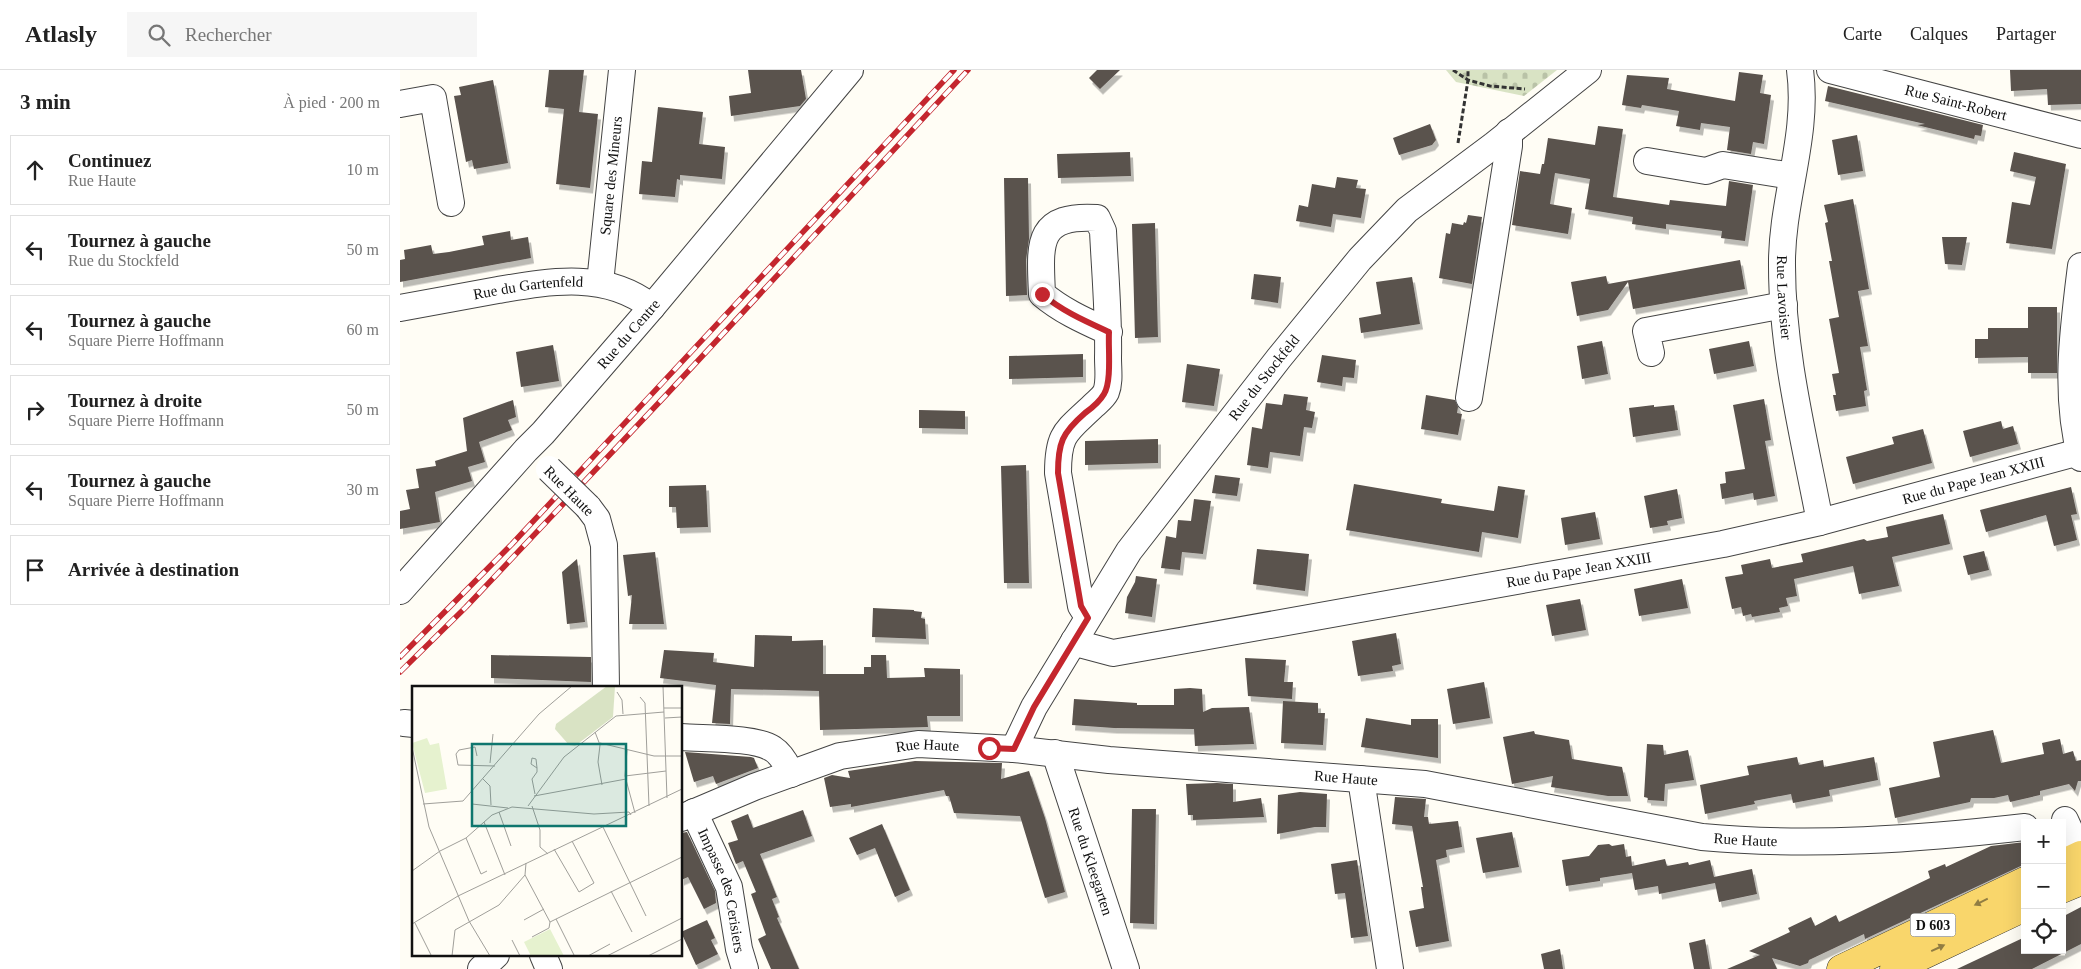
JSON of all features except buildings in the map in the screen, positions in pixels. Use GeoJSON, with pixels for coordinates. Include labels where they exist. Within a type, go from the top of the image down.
{"type":"FeatureCollection","features":[{"type":"Feature","properties":{"kind":"main road"},"geometry":{"type":"LineString","coordinates":[[2066,862],[2081,855]]}},
{"type":"Feature","properties":{"kind":"main road"},"geometry":{"type":"LineString","coordinates":[[2066,887],[2081,880]]}},
{"type":"Feature","properties":{"kind":"main road","name":"D 603"},"geometry":{"type":"LineString","coordinates":[[1841,969],[2021,883]]}},
{"type":"Feature","properties":{"kind":"main road","name":"D 603"},"geometry":{"type":"LineString","coordinates":[[1894,969],[2021,909]]}},
{"type":"Feature","properties":{"kind":"street","name":"Square des Mineurs"},"geometry":{"type":"LineString","coordinates":[[600,283],[622,70]]}},
{"type":"Feature","properties":{"kind":"street","name":"Rue du Centre"},"geometry":{"type":"LineString","coordinates":[[400,591],[543,433],[652,307],[850,70]]}},
{"type":"Feature","properties":{"kind":"street","name":"Rue du Stockfeld"},"geometry":{"type":"LineString","coordinates":[[1014,749],[1034,707],[1129,551],[1279,358],[1360,259],[1407,210],[1588,70]]}},
{"type":"Feature","properties":{"kind":"street","name":"Rue Lavoisier"},"geometry":{"type":"LineString","coordinates":[[1800,70],[1802,114],[1783,250],[1784,305],[1792,371],[1820,522]]}},
{"type":"Feature","properties":{"kind":"street","name":"Rue Saint-Robert"},"geometry":{"type":"LineString","coordinates":[[1830,70],[2081,135]]}},
{"type":"Feature","properties":{"kind":"street"},"geometry":{"type":"LineString","coordinates":[[400,104],[433,98],[450,203]]}},
{"type":"Feature","properties":{"kind":"street"},"geometry":{"type":"LineString","coordinates":[[1470,398],[1510,132]]}},
{"type":"Feature","properties":{"kind":"street"},"geometry":{"type":"LineString","coordinates":[[1647,161],[1706,170],[1723,165],[1792,176]]}},
{"type":"Feature","properties":{"kind":"street"},"geometry":{"type":"LineString","coordinates":[[2080,455],[2071,368],[2072,340],[2081,266]]}},
{"type":"Feature","properties":{"kind":"street","name":"Rue du Gartenfeld"},"geometry":{"type":"LineString","coordinates":[[400,308],[550,282],[574,280],[600,283],[628,292],[652,307]]}},
{"type":"Feature","properties":{"kind":"street"},"geometry":{"type":"LineString","coordinates":[[1650,353],[1646,331],[1784,305]]}},
{"type":"Feature","properties":{"kind":"street"},"geometry":{"type":"LineString","coordinates":[[1088,618],[1081,606],[1058,473],[1058,456],[1060,443],[1066,432],[1105,393],[1108,380],[1109,332]]}},
{"type":"Feature","properties":{"kind":"street","name":"Rue Haute"},"geometry":{"type":"LineString","coordinates":[[526,450],[588,507],[597,519],[604,545],[606,686]]}},
{"type":"Feature","properties":{"kind":"street","name":"Rue du Pape Jean XXIII"},"geometry":{"type":"LineString","coordinates":[[1074,641],[1113,653],[1631,562],[1820,522],[2080,455]]}},
{"type":"Feature","properties":{"kind":"street"},"geometry":{"type":"LineString","coordinates":[[682,737],[757,742],[774,749],[786,763],[791,774]]}},
{"type":"Feature","properties":{"kind":"street","name":"Rue Haute"},"geometry":{"type":"LineString","coordinates":[[688,815],[840,756],[918,744],[1014,749],[1109,760],[1424,784],[1702,837],[1863,840],[1983,832],[2021,827]]}},
{"type":"Feature","properties":{"kind":"street","name":"Rue du Kleegarten"},"geometry":{"type":"LineString","coordinates":[[1055,753],[1126,969]]}},
{"type":"Feature","properties":{"kind":"street"},"geometry":{"type":"LineString","coordinates":[[1361,779],[1390,969]]}},
{"type":"Feature","properties":{"kind":"street","name":"Impasse des Cerisiers"},"geometry":{"type":"LineString","coordinates":[[688,815],[729,887],[738,949],[745,969]]}},
{"type":"Feature","properties":{"kind":"street"},"geometry":{"type":"LineString","coordinates":[[2066,821],[2081,855]]}},
{"type":"Feature","properties":{"kind":"street"},"geometry":{"type":"LineString","coordinates":[[481,969],[495,956]]}},
{"type":"Feature","properties":{"kind":"street"},"geometry":{"type":"LineString","coordinates":[[543,956],[549,969]]}},
{"type":"Feature","properties":{"kind":"path"},"geometry":{"type":"LineString","coordinates":[[1453,70],[1468,80],[1490,86],[1524,90],[1530,85]]}},
{"type":"Feature","properties":{"kind":"path"},"geometry":{"type":"LineString","coordinates":[[1453,176],[1468,70]]}},
{"type":"Feature","properties":{"kind":"green space"},"geometry":{"type":"Polygon","coordinates":[[[1446,70],[1557,70],[1524,96],[1456,82],[1446,70]]]}},
{"type":"Feature","properties":{"kind":"railway"},"geometry":{"type":"LineString","coordinates":[[400,657],[512,544],[954,70]]}},
{"type":"Feature","properties":{"kind":"railway"},"geometry":{"type":"LineString","coordinates":[[400,672],[466,607],[668,393],[968,70]]}},
{"type":"Feature","properties":{"kind":"route"},"geometry":{"type":"LineString","coordinates":[[989,748],[1014,749],[1034,707],[1088,618],[1081,606],[1058,473],[1058,456],[1060,443],[1066,432],[1105,393],[1108,380],[1109,332],[1073,316],[1042,294]]}}]}
